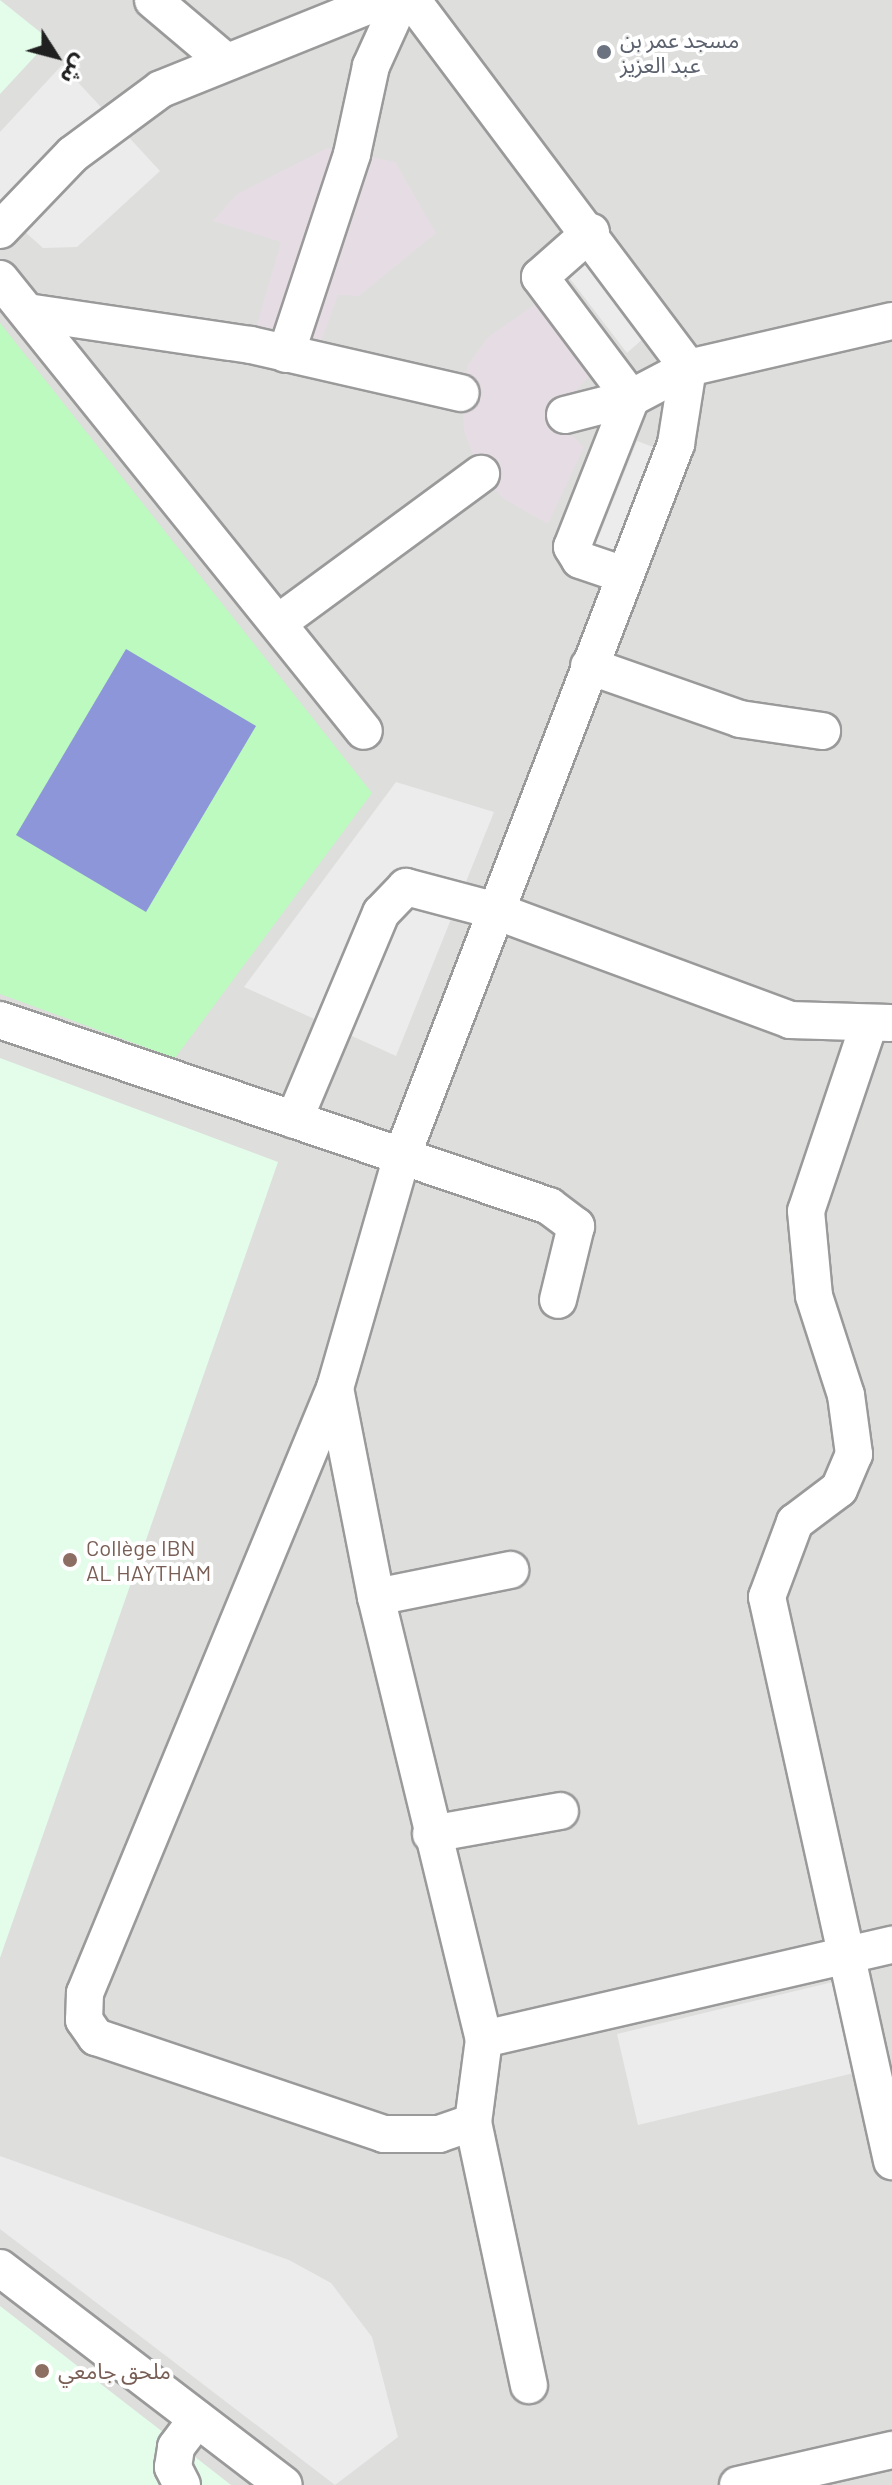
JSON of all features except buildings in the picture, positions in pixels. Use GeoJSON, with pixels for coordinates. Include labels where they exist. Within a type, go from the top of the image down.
{"type":"FeatureCollection","features":[{"type":"Feature","properties":{"kind":"street"},"geometry":{"type":"LineString","coordinates":[[153,0],[224,60]]}},
{"type":"Feature","properties":{"kind":"street"},"geometry":{"type":"LineString","coordinates":[[0,230],[125,112],[224,60],[382,0]]}},
{"type":"Feature","properties":{"kind":"street"},"geometry":{"type":"LineString","coordinates":[[286,354],[352,154],[371,66],[401,0]]}},
{"type":"Feature","properties":{"kind":"street"},"geometry":{"type":"LineString","coordinates":[[412,0],[591,232],[688,368],[676,444],[493,910],[402,1156],[335,1388],[85,1993],[84,2020],[96,2037],[384,2134],[439,2134],[473,2122]]}},
{"type":"Feature","properties":{"kind":"street"},"geometry":{"type":"LineString","coordinates":[[591,232],[540,277],[631,398]]}},
{"type":"Feature","properties":{"kind":"street"},"geometry":{"type":"LineString","coordinates":[[0,279],[34,313],[364,731]]}},
{"type":"Feature","properties":{"kind":"street"},"geometry":{"type":"LineString","coordinates":[[34,313],[286,354],[461,393]]}},
{"type":"Feature","properties":{"kind":"street"},"geometry":{"type":"LineString","coordinates":[[565,415],[631,398],[688,368],[892,321]]}},
{"type":"Feature","properties":{"kind":"street"},"geometry":{"type":"LineString","coordinates":[[624,575],[580,560],[572,547],[631,398]]}},
{"type":"Feature","properties":{"kind":"street"},"geometry":{"type":"LineString","coordinates":[[278,623],[481,474]]}},
{"type":"Feature","properties":{"kind":"street"},"geometry":{"type":"LineString","coordinates":[[589,666],[740,719],[822,731]]}},
{"type":"Feature","properties":{"kind":"street"},"geometry":{"type":"LineString","coordinates":[[294,1120],[393,895],[406,887],[493,910],[790,1020],[880,1024],[806,1211],[811,1282],[846,1395],[854,1454],[839,1489],[810,1505],[790,1530],[767,1597],[850,1954],[892,2161]]}},
{"type":"Feature","properties":{"kind":"street"},"geometry":{"type":"LineString","coordinates":[[0,1020],[402,1156],[572,1219],[575,1250],[558,1300]]}},
{"type":"Feature","properties":{"kind":"street"},"geometry":{"type":"LineString","coordinates":[[335,1388],[376,1597],[431,1834],[484,2039],[473,2122],[529,2385]]}},
{"type":"Feature","properties":{"kind":"street"},"geometry":{"type":"LineString","coordinates":[[376,1597],[510,1570]]}},
{"type":"Feature","properties":{"kind":"street"},"geometry":{"type":"LineString","coordinates":[[431,1834],[560,1811]]}},
{"type":"Feature","properties":{"kind":"street"},"geometry":{"type":"LineString","coordinates":[[484,2039],[892,1945]]}},
{"type":"Feature","properties":{"kind":"street"},"geometry":{"type":"LineString","coordinates":[[0,2268],[284,2485]]}},
{"type":"Feature","properties":{"kind":"street"},"geometry":{"type":"LineString","coordinates":[[182,2485],[173,2467],[176,2447],[197,2419]]}},
{"type":"Feature","properties":{"kind":"street"},"geometry":{"type":"LineString","coordinates":[[738,2485],[892,2450]]}},
{"type":"Feature","properties":{"kind":"shaded area"},"geometry":{"type":"Polygon","coordinates":[[[0,0],[892,0],[892,2485],[0,2485],[0,0]]]}},
{"type":"Feature","properties":{"kind":"shaded area"},"geometry":{"type":"Polygon","coordinates":[[[0,0],[50,40],[0,94],[0,0]]]}},
{"type":"Feature","properties":{"kind":"shaded area"},"geometry":{"type":"Polygon","coordinates":[[[62,65],[160,171],[77,247],[43,248],[14,222],[0,238],[0,132],[62,65]]]}},
{"type":"Feature","properties":{"kind":"shaded area"},"geometry":{"type":"Polygon","coordinates":[[[327,148],[395,162],[436,233],[359,296],[338,295],[314,361],[251,345],[281,242],[213,221],[237,194],[327,148]]]}},
{"type":"Feature","properties":{"kind":"shaded area"},"geometry":{"type":"Polygon","coordinates":[[[596,239],[656,327],[627,353],[561,267],[596,239]]]}},
{"type":"Feature","properties":{"kind":"shaded area"},"geometry":{"type":"Polygon","coordinates":[[[540,301],[596,369],[570,397],[569,433],[584,447],[548,524],[504,499],[481,474],[464,431],[461,393],[468,365],[488,337],[540,301]]]}},
{"type":"Feature","properties":{"kind":"shaded area"},"geometry":{"type":"Polygon","coordinates":[[[637,441],[672,454],[625,567],[591,556],[637,441]]]}},
{"type":"Feature","properties":{"kind":"shaded area"},"geometry":{"type":"Polygon","coordinates":[[[126,649],[256,726],[146,912],[16,835],[126,649]]]}},
{"type":"Feature","properties":{"kind":"shaded area"},"geometry":{"type":"Polygon","coordinates":[[[396,782],[494,812],[396,1056],[244,987],[396,782]]]}},
{"type":"Feature","properties":{"kind":"shaded area","name":"Collège IBN AL HAYTHAM"},"geometry":{"type":"Polygon","coordinates":[[[0,1058],[278,1162],[0,1958],[0,1058]]]}},
{"type":"Feature","properties":{"kind":"shaded area"},"geometry":{"type":"Polygon","coordinates":[[[833,1982],[854,2073],[638,2125],[617,2034],[833,1982]]]}},
{"type":"Feature","properties":{"kind":"shaded area"},"geometry":{"type":"Polygon","coordinates":[[[0,2156],[289,2260],[331,2283],[372,2337],[398,2437],[335,2485],[0,2229],[0,2156]]]}},
{"type":"Feature","properties":{"kind":"shaded area","name":"ملحق جامعي"},"geometry":{"type":"Polygon","coordinates":[[[0,2306],[190,2453],[231,2485],[0,2485],[0,2306]]]}},
{"type":"Feature","properties":{"kind":"sand"},"geometry":{"type":"Polygon","coordinates":[[[0,323],[372,793],[175,1058],[0,994],[0,323]]]}},
{"type":"Feature","properties":{"kind":"place","name":"مسجد عمر بن عبد العزيز"},"geometry":{"type":"Point","coordinates":[604,52]}},
{"type":"Feature","properties":{"kind":"place","name":"Collège IBN AL HAYTHAM"},"geometry":{"type":"Point","coordinates":[70,1560]}},
{"type":"Feature","properties":{"kind":"place","name":"ملحق جامعي"},"geometry":{"type":"Point","coordinates":[42,2371]}}]}
